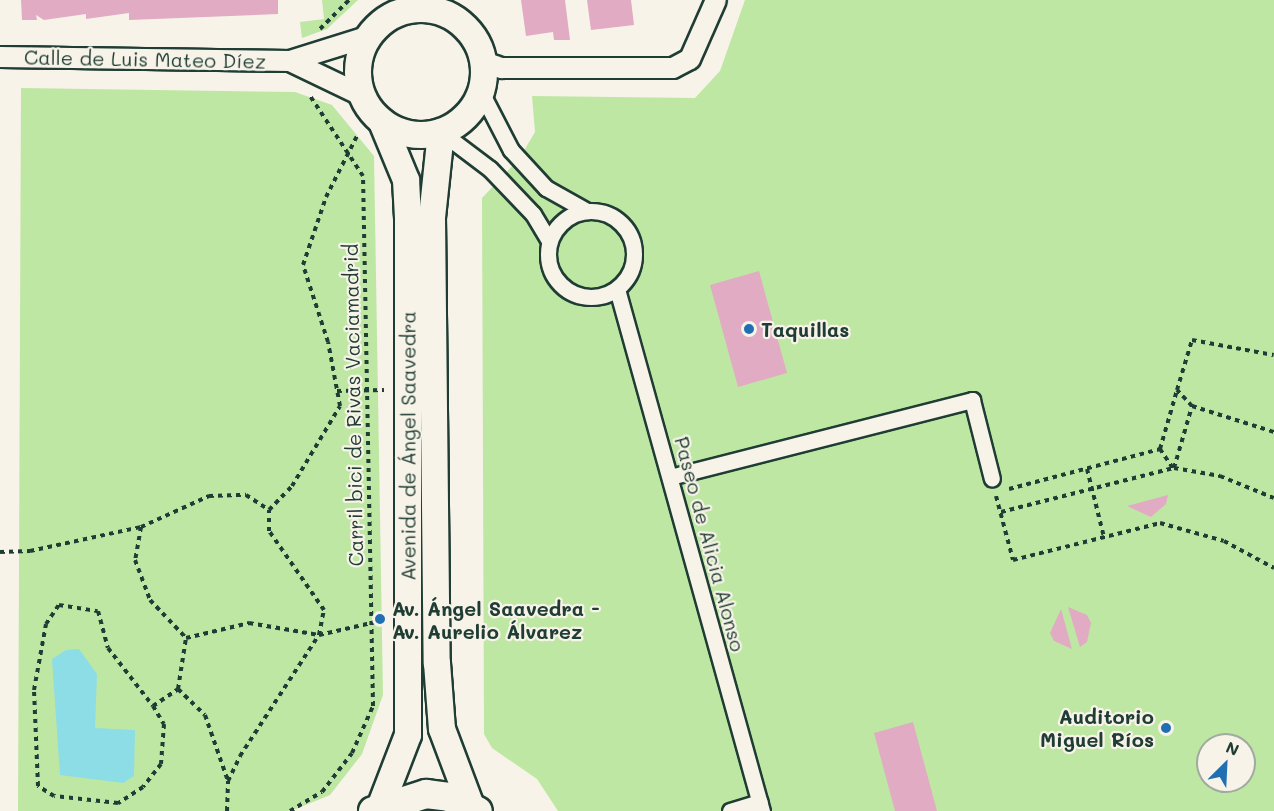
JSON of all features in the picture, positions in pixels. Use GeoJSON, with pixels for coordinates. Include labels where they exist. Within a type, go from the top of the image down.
{"type":"FeatureCollection","features":[{"type":"Feature","properties":{"kind":"main road"},"geometry":{"type":"LineString","coordinates":[[377,808],[426,794],[474,808]]}},
{"type":"Feature","properties":{"kind":"street"},"geometry":{"type":"LineString","coordinates":[[483,63],[502,68],[673,68],[690,59],[717,0]]}},
{"type":"Feature","properties":{"kind":"street"},"geometry":{"type":"LineString","coordinates":[[441,132],[490,169],[533,214],[549,242],[550,268],[566,290],[592,298],[617,289],[634,266],[632,238],[614,217],[587,211],[546,188],[511,150],[481,92],[483,63],[451,6],[430,10],[401,6],[368,37],[357,75],[362,95],[382,122],[400,132],[441,132],[458,123],[481,92]]}},
{"type":"Feature","properties":{"kind":"street","name":"Calle de Luis Mateo Díez"},"geometry":{"type":"LineString","coordinates":[[0,57],[300,61],[368,37]]}},
{"type":"Feature","properties":{"kind":"street","name":"Calle de Luis Mateo Díez"},"geometry":{"type":"LineString","coordinates":[[300,61],[362,95]]}},
{"type":"Feature","properties":{"kind":"street","name":"Avenida de Ángel Saavedra"},"geometry":{"type":"LineString","coordinates":[[377,808],[408,735],[408,218],[406,180],[382,122]]}},
{"type":"Feature","properties":{"kind":"street","name":"Avenida de Ángel Saavedra"},"geometry":{"type":"LineString","coordinates":[[441,132],[432,218],[437,663],[442,729],[474,808]]}},
{"type":"Feature","properties":{"kind":"street"},"geometry":{"type":"LineString","coordinates":[[549,242],[564,220],[587,211]]}},
{"type":"Feature","properties":{"kind":"street","name":"Paseo de Alicia Alonso"},"geometry":{"type":"LineString","coordinates":[[617,289],[761,807]]}},
{"type":"Feature","properties":{"kind":"street"},"geometry":{"type":"LineString","coordinates":[[670,477],[972,400],[994,486]]}},
{"type":"Feature","properties":{"kind":"street"},"geometry":{"type":"LineString","coordinates":[[730,811],[761,807]]}},
{"type":"Feature","properties":{"kind":"path"},"geometry":{"type":"LineString","coordinates":[[300,61],[306,43],[349,0]]}},
{"type":"Feature","properties":{"kind":"path","name":"Carril bici de Rivas Vaciamadrid"},"geometry":{"type":"LineString","coordinates":[[290,811],[322,792],[352,753],[373,706],[363,176],[308,93],[300,61]]}},
{"type":"Feature","properties":{"kind":"path"},"geometry":{"type":"LineString","coordinates":[[228,781],[278,690],[319,635],[324,610],[269,531],[269,510],[292,486],[340,406],[328,342],[303,265],[347,153],[357,136]]}},
{"type":"Feature","properties":{"kind":"path"},"geometry":{"type":"LineString","coordinates":[[1160,449],[1192,340],[1274,355]]}},
{"type":"Feature","properties":{"kind":"path"},"geometry":{"type":"LineString","coordinates":[[337,391],[384,390]]}},
{"type":"Feature","properties":{"kind":"path"},"geometry":{"type":"LineString","coordinates":[[1178,390],[1192,406],[1274,432]]}},
{"type":"Feature","properties":{"kind":"path"},"geometry":{"type":"LineString","coordinates":[[1174,468],[1192,406]]}},
{"type":"Feature","properties":{"kind":"path"},"geometry":{"type":"LineString","coordinates":[[1160,449],[1174,468]]}},
{"type":"Feature","properties":{"kind":"path"},"geometry":{"type":"LineString","coordinates":[[1160,449],[1087,469],[994,486],[1013,560],[1160,523],[1224,541],[1274,568]]}},
{"type":"Feature","properties":{"kind":"path"},"geometry":{"type":"LineString","coordinates":[[1001,512],[1174,468],[1220,476],[1274,498]]}},
{"type":"Feature","properties":{"kind":"path"},"geometry":{"type":"LineString","coordinates":[[1087,469],[1104,537]]}},
{"type":"Feature","properties":{"kind":"path"},"geometry":{"type":"LineString","coordinates":[[0,552],[30,551],[141,527],[209,496],[246,495],[269,510]]}},
{"type":"Feature","properties":{"kind":"path"},"geometry":{"type":"LineString","coordinates":[[141,527],[135,560],[150,600],[186,638]]}},
{"type":"Feature","properties":{"kind":"path"},"geometry":{"type":"LineString","coordinates":[[58,605],[98,611],[108,648],[153,706],[164,724],[161,764],[143,787],[118,803],[54,795],[38,786],[34,690],[46,624],[58,605]]}},
{"type":"Feature","properties":{"kind":"path"},"geometry":{"type":"LineString","coordinates":[[186,638],[249,623],[319,635],[388,619]]}},
{"type":"Feature","properties":{"kind":"path"},"geometry":{"type":"LineString","coordinates":[[153,706],[178,689],[186,638]]}},
{"type":"Feature","properties":{"kind":"path"},"geometry":{"type":"LineString","coordinates":[[178,689],[204,714],[228,781],[227,811]]}},
{"type":"Feature","properties":{"kind":"green space"},"geometry":{"type":"Polygon","coordinates":[[[322,0],[358,0],[327,29],[302,38],[300,22],[324,19],[322,0]]]}},
{"type":"Feature","properties":{"kind":"green space"},"geometry":{"type":"Polygon","coordinates":[[[745,0],[1274,0],[1274,811],[558,811],[537,779],[492,748],[484,734],[482,198],[519,159],[535,132],[532,96],[695,98],[720,71],[745,0]]]}},
{"type":"Feature","properties":{"kind":"green space"},"geometry":{"type":"Polygon","coordinates":[[[21,88],[295,92],[332,105],[374,156],[383,695],[362,754],[330,795],[291,811],[18,811],[21,88]]]}},
{"type":"Feature","properties":{"kind":"water"},"geometry":{"type":"Polygon","coordinates":[[[79,649],[97,674],[95,728],[135,730],[134,776],[123,783],[60,775],[52,659],[66,650],[79,649]]]}},
{"type":"Feature","properties":{"kind":"building"},"geometry":{"type":"Polygon","coordinates":[[[21,0],[278,0],[278,14],[129,20],[129,13],[86,19],[86,14],[44,20],[36,15],[37,20],[22,20],[21,0]]]}},
{"type":"Feature","properties":{"kind":"building"},"geometry":{"type":"Polygon","coordinates":[[[521,0],[565,0],[570,40],[554,40],[553,32],[526,36],[521,0]]]}},
{"type":"Feature","properties":{"kind":"building"},"geometry":{"type":"Polygon","coordinates":[[[587,0],[631,0],[634,25],[591,30],[587,0]]]}},
{"type":"Feature","properties":{"kind":"building","name":"Taquillas"},"geometry":{"type":"Polygon","coordinates":[[[759,271],[787,373],[738,387],[710,285],[759,271]]]}},
{"type":"Feature","properties":{"kind":"building"},"geometry":{"type":"Polygon","coordinates":[[[1168,495],[1166,504],[1151,517],[1127,506],[1168,495]]]}},
{"type":"Feature","properties":{"kind":"building"},"geometry":{"type":"Polygon","coordinates":[[[1068,607],[1087,615],[1091,623],[1087,642],[1080,647],[1068,607]]]}},
{"type":"Feature","properties":{"kind":"building"},"geometry":{"type":"Polygon","coordinates":[[[1061,609],[1072,649],[1054,641],[1050,633],[1061,609]]]}},
{"type":"Feature","properties":{"kind":"building"},"geometry":{"type":"Polygon","coordinates":[[[913,722],[937,811],[895,811],[874,733],[913,722]]]}},
{"type":"Feature","properties":{"kind":"place","name":"Taquillas"},"geometry":{"type":"Point","coordinates":[749,329]}},
{"type":"Feature","properties":{"kind":"place","name":"Av. Ángel Saavedra - Av. Aurelio Álvarez"},"geometry":{"type":"Point","coordinates":[380,619]}},
{"type":"Feature","properties":{"kind":"place","name":"Auditorio Miguel Ríos"},"geometry":{"type":"Point","coordinates":[1166,728]}}]}
